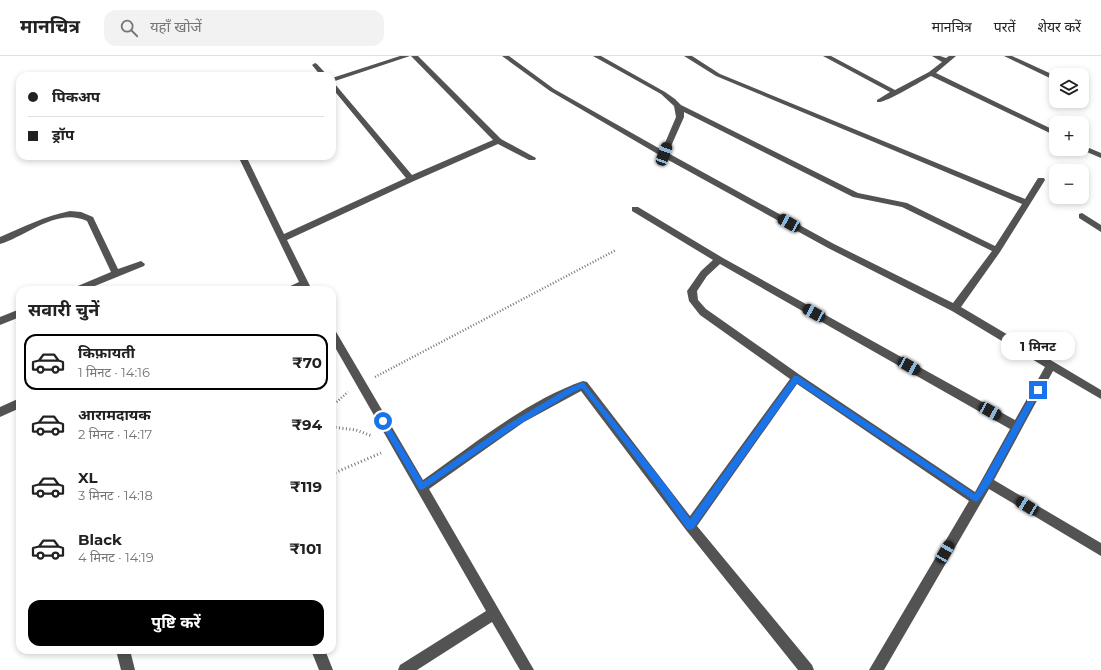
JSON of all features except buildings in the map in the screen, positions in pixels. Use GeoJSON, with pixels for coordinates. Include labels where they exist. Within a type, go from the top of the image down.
{"type":"FeatureCollection","features":[{"type":"Feature","properties":{"kind":"street"},"geometry":{"type":"LineString","coordinates":[[336,79],[407,56]]}},
{"type":"Feature","properties":{"kind":"street"},"geometry":{"type":"LineString","coordinates":[[414,56],[498,142],[532,158]]}},
{"type":"Feature","properties":{"kind":"street"},"geometry":{"type":"LineString","coordinates":[[505,56],[552,90],[664,154],[831,246],[955,308],[1101,395]]}},
{"type":"Feature","properties":{"kind":"street"},"geometry":{"type":"LineString","coordinates":[[596,56],[663,93],[673,100],[679,107],[681,113],[680,117],[664,154]]}},
{"type":"Feature","properties":{"kind":"street"},"geometry":{"type":"LineString","coordinates":[[687,56],[718,75],[1028,202]]}},
{"type":"Feature","properties":{"kind":"street"},"geometry":{"type":"LineString","coordinates":[[826,56],[896,93]]}},
{"type":"Feature","properties":{"kind":"street"},"geometry":{"type":"LineString","coordinates":[[935,56],[946,61]]}},
{"type":"Feature","properties":{"kind":"street"},"geometry":{"type":"LineString","coordinates":[[879,101],[931,73],[953,56]]}},
{"type":"Feature","properties":{"kind":"street"},"geometry":{"type":"LineString","coordinates":[[1007,56],[1049,75]]}},
{"type":"Feature","properties":{"kind":"street"},"geometry":{"type":"LineString","coordinates":[[315,65],[321,72]]}},
{"type":"Feature","properties":{"kind":"street"},"geometry":{"type":"LineString","coordinates":[[931,73],[1049,131]]}},
{"type":"Feature","properties":{"kind":"street"},"geometry":{"type":"LineString","coordinates":[[336,89],[411,179]]}},
{"type":"Feature","properties":{"kind":"street"},"geometry":{"type":"LineString","coordinates":[[679,107],[856,195],[904,205],[997,250]]}},
{"type":"Feature","properties":{"kind":"street"},"geometry":{"type":"LineString","coordinates":[[282,239],[411,179],[498,142]]}},
{"type":"Feature","properties":{"kind":"street"},"geometry":{"type":"LineString","coordinates":[[1089,150],[1101,156]]}},
{"type":"Feature","properties":{"kind":"street"},"geometry":{"type":"LineString","coordinates":[[244,160],[306,286]]}},
{"type":"Feature","properties":{"kind":"street"},"geometry":{"type":"LineString","coordinates":[[955,308],[997,250],[1041,180]]}},
{"type":"Feature","properties":{"kind":"street"},"geometry":{"type":"LineString","coordinates":[[635,210],[720,260],[1017,427]]}},
{"type":"Feature","properties":{"kind":"street"},"geometry":{"type":"LineString","coordinates":[[0,241],[60,215],[75,212],[86,215],[90,219],[116,274]]}},
{"type":"Feature","properties":{"kind":"street"},"geometry":{"type":"LineString","coordinates":[[1082,216],[1101,229]]}},
{"type":"Feature","properties":{"kind":"street"},"geometry":{"type":"LineString","coordinates":[[720,260],[711,265],[697,281],[692,291],[694,301],[703,312],[796,378],[976,499]]}},
{"type":"Feature","properties":{"kind":"street"},"geometry":{"type":"LineString","coordinates":[[86,286],[141,264]]}},
{"type":"Feature","properties":{"kind":"street"},"geometry":{"type":"LineString","coordinates":[[0,321],[16,314]]}},
{"type":"Feature","properties":{"kind":"street"},"geometry":{"type":"LineString","coordinates":[[336,340],[527,670]]}},
{"type":"Feature","properties":{"kind":"street"},"geometry":{"type":"LineString","coordinates":[[876,670],[987,482],[1051,365]]}},
{"type":"Feature","properties":{"kind":"street"},"geometry":{"type":"LineString","coordinates":[[690,526],[796,378]]}},
{"type":"Feature","properties":{"kind":"street"},"geometry":{"type":"LineString","coordinates":[[422,487],[512,425],[568,392],[583,385],[662,486],[690,526],[806,670]]}},
{"type":"Feature","properties":{"kind":"street"},"geometry":{"type":"LineString","coordinates":[[0,412],[16,405]]}},
{"type":"Feature","properties":{"kind":"street"},"geometry":{"type":"LineString","coordinates":[[987,482],[1101,550]]}},
{"type":"Feature","properties":{"kind":"street"},"geometry":{"type":"LineString","coordinates":[[405,670],[494,613]]}},
{"type":"Feature","properties":{"kind":"street"},"geometry":{"type":"LineString","coordinates":[[124,654],[128,670]]}},
{"type":"Feature","properties":{"kind":"street"},"geometry":{"type":"LineString","coordinates":[[320,654],[326,670]]}},
{"type":"Feature","properties":{"kind":"path"},"geometry":{"type":"LineString","coordinates":[[336,402],[361,384],[616,250]]}},
{"type":"Feature","properties":{"kind":"path"},"geometry":{"type":"LineString","coordinates":[[336,428],[356,430],[397,446]]}},
{"type":"Feature","properties":{"kind":"path"},"geometry":{"type":"LineString","coordinates":[[336,472],[397,446]]}},
{"type":"Feature","properties":{"kind":"route"},"geometry":{"type":"LineString","coordinates":[[383,421],[422,487],[512,425],[568,392],[583,385],[662,486],[690,526],[724,476],[768,419],[796,378],[976,499],[1038,390]]}}]}
